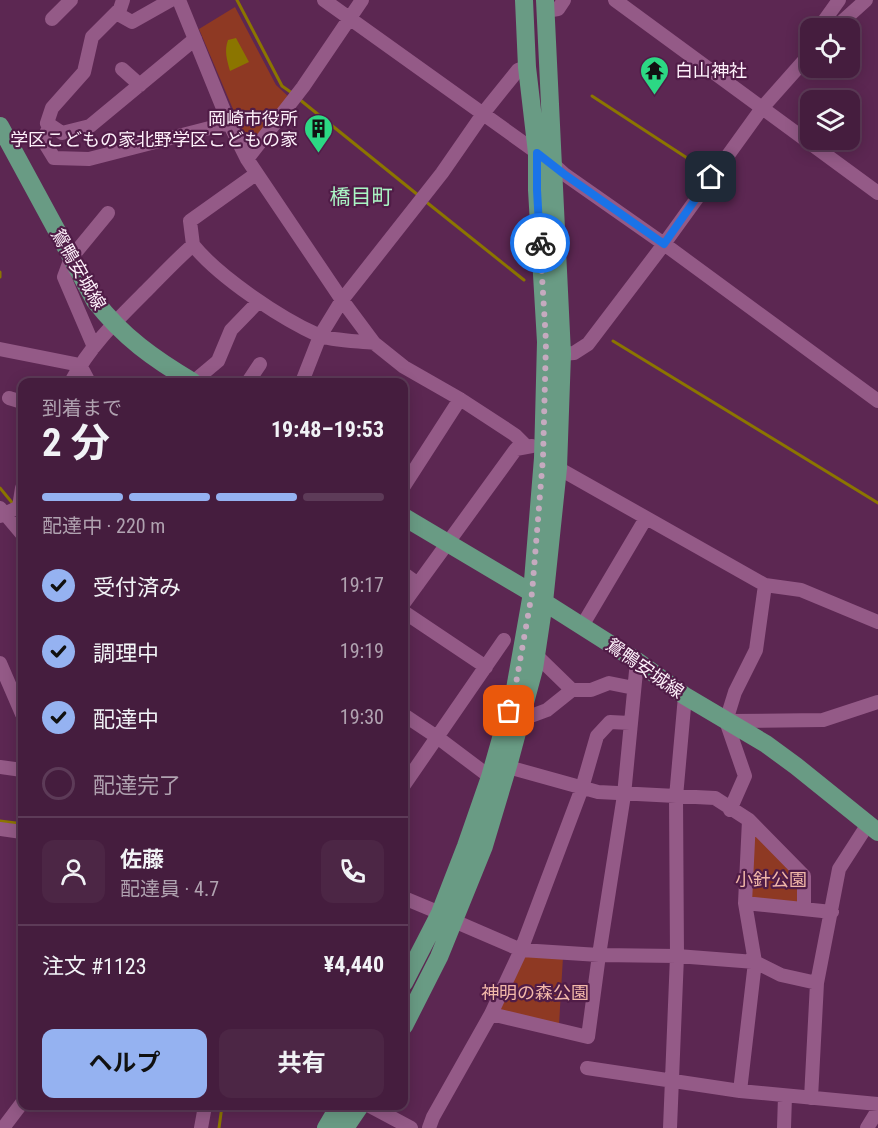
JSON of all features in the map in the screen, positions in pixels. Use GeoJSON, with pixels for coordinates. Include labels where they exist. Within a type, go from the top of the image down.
{"type":"FeatureCollection","features":[{"type":"Feature","properties":{"kind":"main road"},"geometry":{"type":"LineString","coordinates":[[408,977],[447,917],[484,846],[508,767],[536,655],[538,598],[535,446],[546,342],[537,153],[527,67],[524,0]]}},
{"type":"Feature","properties":{"kind":"main road"},"geometry":{"type":"LineString","coordinates":[[408,1016],[447,917],[466,846],[490,777],[515,689],[538,598],[558,468],[562,354],[546,6]]}},
{"type":"Feature","properties":{"kind":"main road","name":"鴛鴨安城線"},"geometry":{"type":"LineString","coordinates":[[0,126],[95,302],[112,324],[165,365],[186,378]]}},
{"type":"Feature","properties":{"kind":"main road","name":"鴛鴨安城線"},"geometry":{"type":"LineString","coordinates":[[408,522],[538,598],[637,661],[685,696],[766,744],[873,828]]}},
{"type":"Feature","properties":{"kind":"main road"},"geometry":{"type":"LineString","coordinates":[[326,1128],[337,1110]]}},
{"type":"Feature","properties":{"kind":"main road"},"geometry":{"type":"LineString","coordinates":[[345,1128],[357,1110]]}},
{"type":"Feature","properties":{"kind":"street"},"geometry":{"type":"LineString","coordinates":[[52,20],[72,0],[78,3],[81,0]]}},
{"type":"Feature","properties":{"kind":"street"},"geometry":{"type":"LineString","coordinates":[[123,0],[120,9],[92,38],[84,72],[52,108],[47,123],[62,133],[90,126],[195,39]]}},
{"type":"Feature","properties":{"kind":"street"},"geometry":{"type":"LineString","coordinates":[[116,13],[132,22],[171,0]]}},
{"type":"Feature","properties":{"kind":"street"},"geometry":{"type":"LineString","coordinates":[[179,0],[229,123],[247,159],[342,300],[374,343],[404,367],[535,446]]}},
{"type":"Feature","properties":{"kind":"street"},"geometry":{"type":"LineString","coordinates":[[324,0],[878,401]]}},
{"type":"Feature","properties":{"kind":"street"},"geometry":{"type":"LineString","coordinates":[[247,159],[303,87],[362,0]]}},
{"type":"Feature","properties":{"kind":"street"},"geometry":{"type":"LineString","coordinates":[[546,6],[558,9],[564,0]]}},
{"type":"Feature","properties":{"kind":"street"},"geometry":{"type":"LineString","coordinates":[[615,0],[878,194]]}},
{"type":"Feature","properties":{"kind":"street"},"geometry":{"type":"LineString","coordinates":[[826,18],[839,0]]}},
{"type":"Feature","properties":{"kind":"street"},"geometry":{"type":"LineString","coordinates":[[847,18],[866,0]]}},
{"type":"Feature","properties":{"kind":"street"},"geometry":{"type":"LineString","coordinates":[[562,354],[574,352],[588,344],[664,244],[762,108],[800,65]]}},
{"type":"Feature","properties":{"kind":"street"},"geometry":{"type":"LineString","coordinates":[[304,378],[320,336],[342,300],[442,173],[482,115],[518,70],[527,67]]}},
{"type":"Feature","properties":{"kind":"street"},"geometry":{"type":"LineString","coordinates":[[122,69],[140,85]]}},
{"type":"Feature","properties":{"kind":"street"},"geometry":{"type":"LineString","coordinates":[[50,125],[44,140],[54,158],[89,159],[229,123]]}},
{"type":"Feature","properties":{"kind":"street"},"geometry":{"type":"LineString","coordinates":[[256,174],[190,221],[193,245],[218,271],[260,301],[320,336],[374,343]]}},
{"type":"Feature","properties":{"kind":"street"},"geometry":{"type":"LineString","coordinates":[[94,346],[64,277],[71,258],[108,213]]}},
{"type":"Feature","properties":{"kind":"street"},"geometry":{"type":"LineString","coordinates":[[73,378],[80,365],[112,324],[193,245]]}},
{"type":"Feature","properties":{"kind":"street"},"geometry":{"type":"LineString","coordinates":[[198,378],[218,361],[231,330],[260,301]]}},
{"type":"Feature","properties":{"kind":"street"},"geometry":{"type":"LineString","coordinates":[[0,349],[80,365]]}},
{"type":"Feature","properties":{"kind":"street"},"geometry":{"type":"LineString","coordinates":[[251,378],[260,364]]}},
{"type":"Feature","properties":{"kind":"street"},"geometry":{"type":"LineString","coordinates":[[80,365],[87,378]]}},
{"type":"Feature","properties":{"kind":"street"},"geometry":{"type":"LineString","coordinates":[[408,480],[460,399]]}},
{"type":"Feature","properties":{"kind":"street"},"geometry":{"type":"LineString","coordinates":[[408,598],[516,449],[535,446]]}},
{"type":"Feature","properties":{"kind":"street"},"geometry":{"type":"LineString","coordinates":[[558,468],[765,585],[801,590],[878,622]]}},
{"type":"Feature","properties":{"kind":"street"},"geometry":{"type":"LineString","coordinates":[[18,508],[1,512],[18,530]]}},
{"type":"Feature","properties":{"kind":"street"},"geometry":{"type":"LineString","coordinates":[[582,626],[646,518]]}},
{"type":"Feature","properties":{"kind":"street"},"geometry":{"type":"LineString","coordinates":[[408,577],[418,584]]}},
{"type":"Feature","properties":{"kind":"street"},"geometry":{"type":"LineString","coordinates":[[730,810],[745,776],[726,721],[735,692],[756,650],[765,585]]}},
{"type":"Feature","properties":{"kind":"street"},"geometry":{"type":"LineString","coordinates":[[408,615],[486,667]]}},
{"type":"Feature","properties":{"kind":"street"},"geometry":{"type":"LineString","coordinates":[[408,779],[504,640]]}},
{"type":"Feature","properties":{"kind":"street"},"geometry":{"type":"LineString","coordinates":[[536,655],[572,690]]}},
{"type":"Feature","properties":{"kind":"street"},"geometry":{"type":"LineString","coordinates":[[491,1014],[588,1037],[598,955],[624,795],[637,661]]}},
{"type":"Feature","properties":{"kind":"street"},"geometry":{"type":"LineString","coordinates":[[0,663],[18,705]]}},
{"type":"Feature","properties":{"kind":"street"},"geometry":{"type":"LineString","coordinates":[[520,720],[547,710],[572,690],[591,690],[609,683],[634,688]]}},
{"type":"Feature","properties":{"kind":"street"},"geometry":{"type":"LineString","coordinates":[[670,1128],[677,956],[676,797],[685,696]]}},
{"type":"Feature","properties":{"kind":"street"},"geometry":{"type":"LineString","coordinates":[[726,721],[824,720],[878,702]]}},
{"type":"Feature","properties":{"kind":"street"},"geometry":{"type":"LineString","coordinates":[[408,718],[490,777]]}},
{"type":"Feature","properties":{"kind":"street"},"geometry":{"type":"LineString","coordinates":[[429,1128],[491,1014],[521,950],[582,788],[597,736],[610,722],[630,723]]}},
{"type":"Feature","properties":{"kind":"street"},"geometry":{"type":"LineString","coordinates":[[0,767],[18,769]]}},
{"type":"Feature","properties":{"kind":"street"},"geometry":{"type":"LineString","coordinates":[[508,767],[582,788],[624,795],[715,798],[730,810],[749,820],[804,876],[804,909]]}},
{"type":"Feature","properties":{"kind":"street"},"geometry":{"type":"LineString","coordinates":[[740,1091],[754,962],[745,903],[749,820]]}},
{"type":"Feature","properties":{"kind":"street"},"geometry":{"type":"LineString","coordinates":[[811,1098],[817,982],[839,869],[873,828]]}},
{"type":"Feature","properties":{"kind":"street"},"geometry":{"type":"LineString","coordinates":[[0,829],[18,829]]}},
{"type":"Feature","properties":{"kind":"street"},"geometry":{"type":"LineString","coordinates":[[408,900],[521,950],[598,955],[677,956],[754,962],[781,975],[817,982]]}},
{"type":"Feature","properties":{"kind":"street"},"geometry":{"type":"LineString","coordinates":[[745,903],[832,912]]}},
{"type":"Feature","properties":{"kind":"street"},"geometry":{"type":"LineString","coordinates":[[587,1068],[740,1091],[878,1104]]}},
{"type":"Feature","properties":{"kind":"street"},"geometry":{"type":"LineString","coordinates":[[784,1128],[786,1096]]}},
{"type":"Feature","properties":{"kind":"street"},"geometry":{"type":"LineString","coordinates":[[3,1128],[18,1108]]}},
{"type":"Feature","properties":{"kind":"street"},"geometry":{"type":"LineString","coordinates":[[201,1128],[204,1110]]}},
{"type":"Feature","properties":{"kind":"street"},"geometry":{"type":"LineString","coordinates":[[377,1110],[411,1128]]}},
{"type":"Feature","properties":{"kind":"street"},"geometry":{"type":"LineString","coordinates":[[867,1128],[878,1110]]}},
{"type":"Feature","properties":{"kind":"green space"},"geometry":{"type":"Polygon","coordinates":[[[235,7],[276,85],[291,99],[254,151],[238,121],[199,29],[235,7]]]}},
{"type":"Feature","properties":{"kind":"green space","name":"小針公園"},"geometry":{"type":"Polygon","coordinates":[[[753,831],[800,877],[799,905],[747,900],[753,831]]]}},
{"type":"Feature","properties":{"kind":"green space","name":"神明の森公園"},"geometry":{"type":"Polygon","coordinates":[[[524,954],[563,957],[559,1025],[498,1010],[524,954]]]}},
{"type":"Feature","properties":{"kind":"shaded area"},"geometry":{"type":"Polygon","coordinates":[[[236,38],[249,62],[230,71],[226,48],[228,40],[236,38]]]}},
{"type":"Feature","properties":{"kind":"waterway"},"geometry":{"type":"LineString","coordinates":[[237,0],[282,86],[292,93]]}},
{"type":"Feature","properties":{"kind":"waterway"},"geometry":{"type":"LineString","coordinates":[[592,96],[704,169]]}},
{"type":"Feature","properties":{"kind":"waterway"},"geometry":{"type":"LineString","coordinates":[[299,99],[418,195]]}},
{"type":"Feature","properties":{"kind":"waterway"},"geometry":{"type":"LineString","coordinates":[[425,201],[524,280]]}},
{"type":"Feature","properties":{"kind":"waterway"},"geometry":{"type":"LineString","coordinates":[[0,272],[0,277]]}},
{"type":"Feature","properties":{"kind":"waterway"},"geometry":{"type":"LineString","coordinates":[[613,341],[878,503]]}},
{"type":"Feature","properties":{"kind":"waterway"},"geometry":{"type":"LineString","coordinates":[[0,488],[14,505]]}},
{"type":"Feature","properties":{"kind":"waterway"},"geometry":{"type":"LineString","coordinates":[[0,821],[16,823]]}},
{"type":"Feature","properties":{"kind":"waterway"},"geometry":{"type":"LineString","coordinates":[[219,1128],[221,1110]]}},
{"type":"Feature","properties":{"kind":"way so far"},"geometry":{"type":"LineString","coordinates":[[509,711],[532,593],[543,458],[546,342],[540,243]]}},
{"type":"Feature","properties":{"kind":"place","name":"白山神社"},"geometry":{"type":"Point","coordinates":[654,96]}},
{"type":"Feature","properties":{"kind":"place","name":"岡崎市役所 学区こどもの家北野学区こどもの家"},"geometry":{"type":"Point","coordinates":[319,154]}},
{"type":"Feature","properties":{"kind":"district","name":"橋目町"},"geometry":{"type":"Point","coordinates":[361,197]}},
{"type":"Feature","properties":{"kind":"route"},"geometry":{"type":"LineString","coordinates":[[540,243],[537,153],[664,244],[711,177]]}}]}
